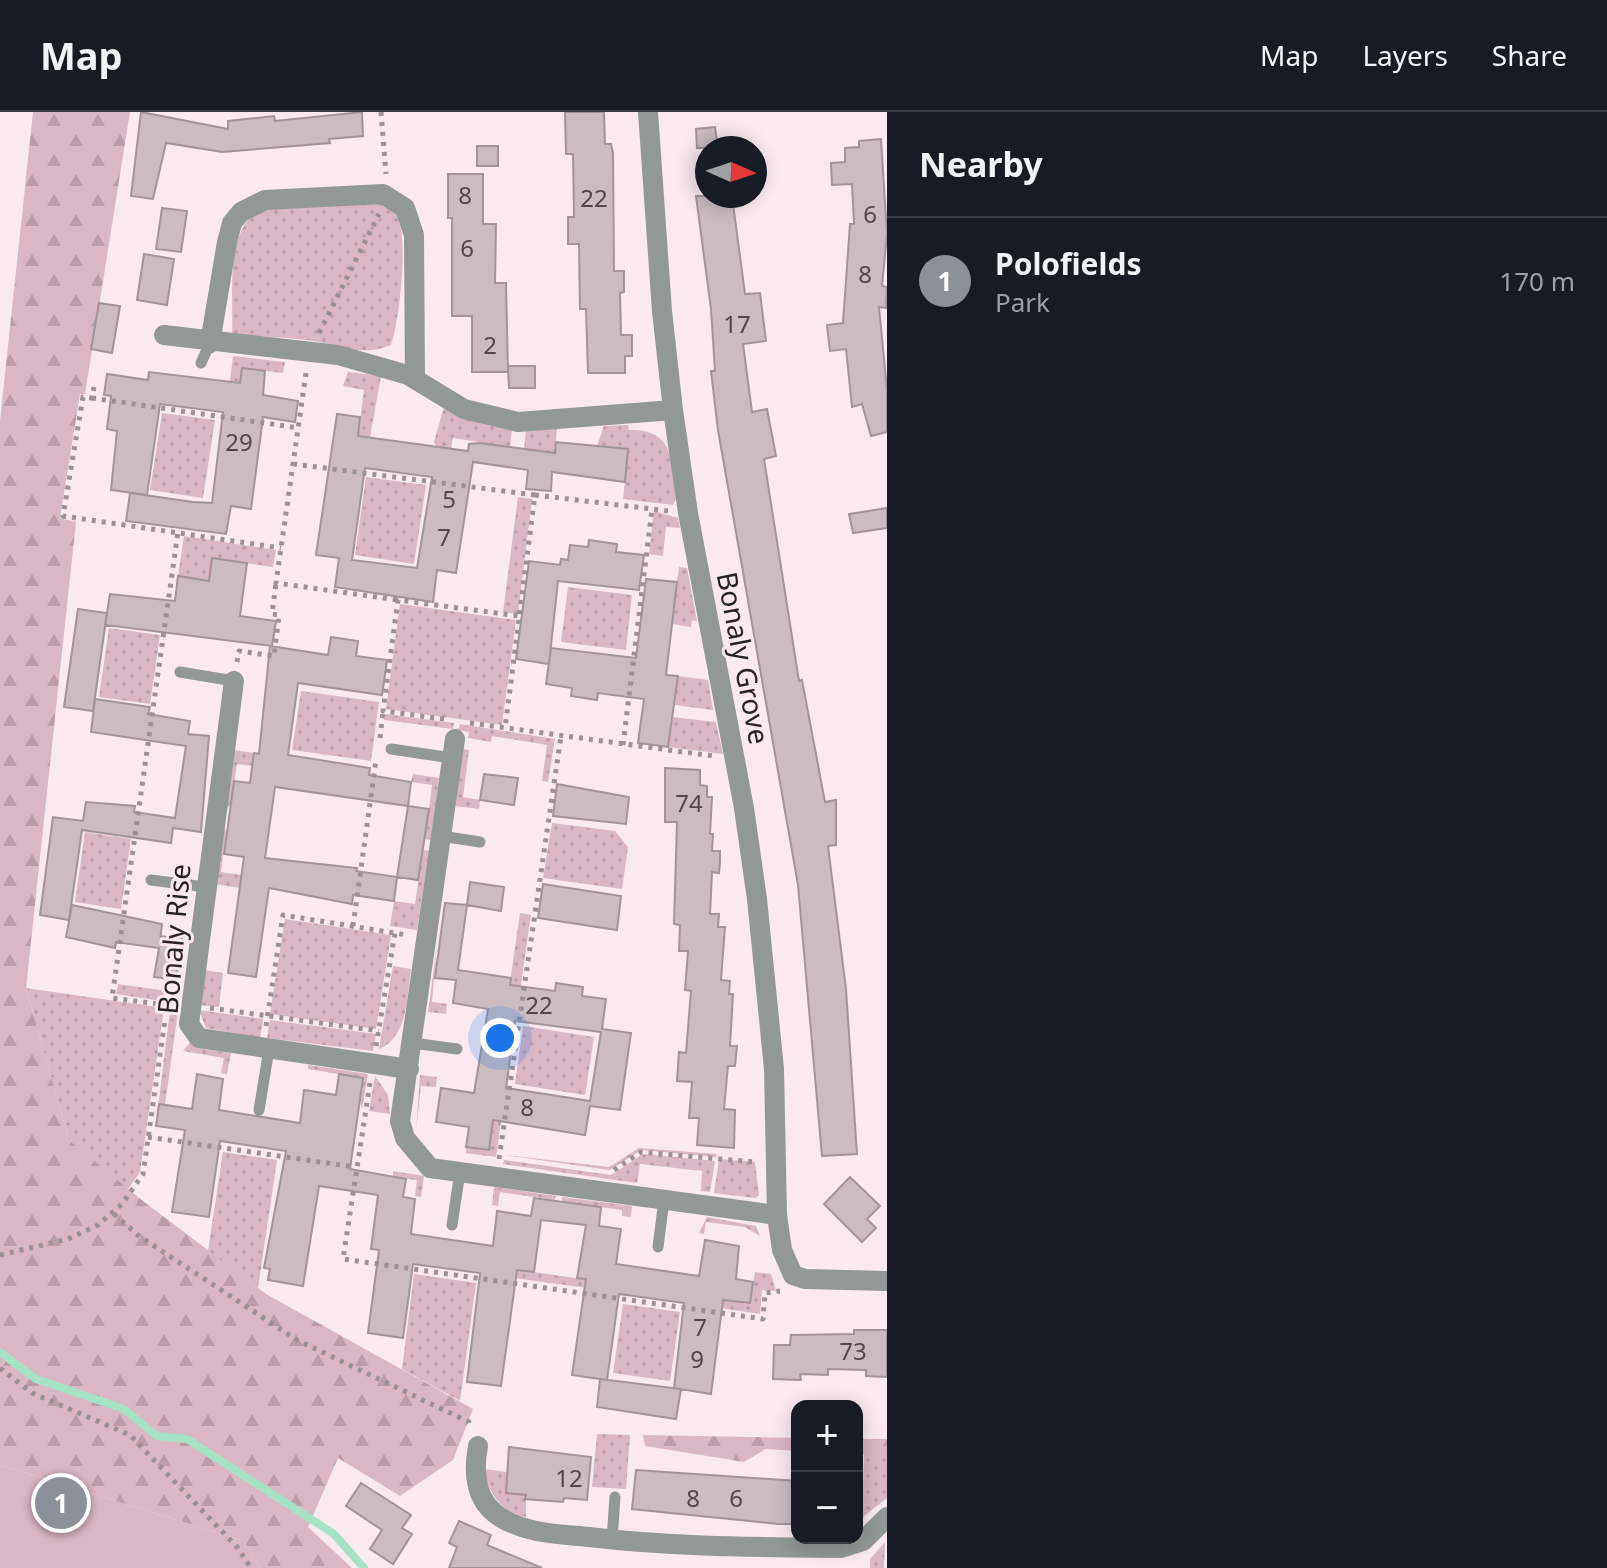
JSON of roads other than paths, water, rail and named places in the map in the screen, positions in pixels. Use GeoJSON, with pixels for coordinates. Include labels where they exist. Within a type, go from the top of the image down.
{"type":"FeatureCollection","features":[{"type":"Feature","properties":{"kind":"street","name":"Bonaly Grove"},"geometry":{"type":"LineString","coordinates":[[648,112],[661,297],[673,410],[688,513],[757,899],[774,1069],[777,1215],[782,1250],[793,1275],[805,1279],[887,1281]]}},
{"type":"Feature","properties":{"kind":"street"},"geometry":{"type":"LineString","coordinates":[[210,343],[227,242],[232,223],[241,212],[265,200],[372,192],[388,195],[405,208],[414,235],[415,379]]}},
{"type":"Feature","properties":{"kind":"street"},"geometry":{"type":"LineString","coordinates":[[164,335],[210,343],[338,355],[415,379],[464,409],[518,422],[673,410]]}},
{"type":"Feature","properties":{"kind":"street","name":"Bonaly Rise"},"geometry":{"type":"LineString","coordinates":[[234,681],[189,1024],[199,1038],[409,1069]]}},
{"type":"Feature","properties":{"kind":"street"},"geometry":{"type":"LineString","coordinates":[[454,749],[400,1121],[405,1138],[430,1168],[460,1172],[497,1167],[664,1200],[777,1215]]}},
{"type":"Feature","properties":{"kind":"street"},"geometry":{"type":"LineString","coordinates":[[478,1446],[474,1468],[482,1498],[499,1517],[539,1533],[645,1545],[841,1548],[863,1541],[887,1517]]}},
{"type":"Feature","properties":{"kind":"lane"},"geometry":{"type":"LineString","coordinates":[[201,363],[210,343]]}},
{"type":"Feature","properties":{"kind":"lane"},"geometry":{"type":"LineString","coordinates":[[180,672],[234,681]]}},
{"type":"Feature","properties":{"kind":"lane"},"geometry":{"type":"LineString","coordinates":[[391,749],[454,749]]}},
{"type":"Feature","properties":{"kind":"lane"},"geometry":{"type":"LineString","coordinates":[[441,836],[480,842]]}},
{"type":"Feature","properties":{"kind":"lane"},"geometry":{"type":"LineString","coordinates":[[151,880],[205,887]]}},
{"type":"Feature","properties":{"kind":"lane"},"geometry":{"type":"LineString","coordinates":[[413,1043],[457,1049]]}},
{"type":"Feature","properties":{"kind":"lane"},"geometry":{"type":"LineString","coordinates":[[259,1110],[265,1048]]}},
{"type":"Feature","properties":{"kind":"lane"},"geometry":{"type":"LineString","coordinates":[[452,1225],[460,1172]]}},
{"type":"Feature","properties":{"kind":"lane"},"geometry":{"type":"LineString","coordinates":[[658,1247],[664,1200]]}},
{"type":"Feature","properties":{"kind":"lane"},"geometry":{"type":"LineString","coordinates":[[612,1540],[615,1497]]}},
{"type":"Feature","properties":{"kind":"waterway"},"geometry":{"type":"LineString","coordinates":[[0,1352],[36,1379],[124,1409],[157,1436],[187,1439],[334,1534],[364,1568]]}},
{"type":"Feature","properties":{"kind":"place","name":"Polofields"},"geometry":{"type":"Point","coordinates":[61,1503]}}]}
